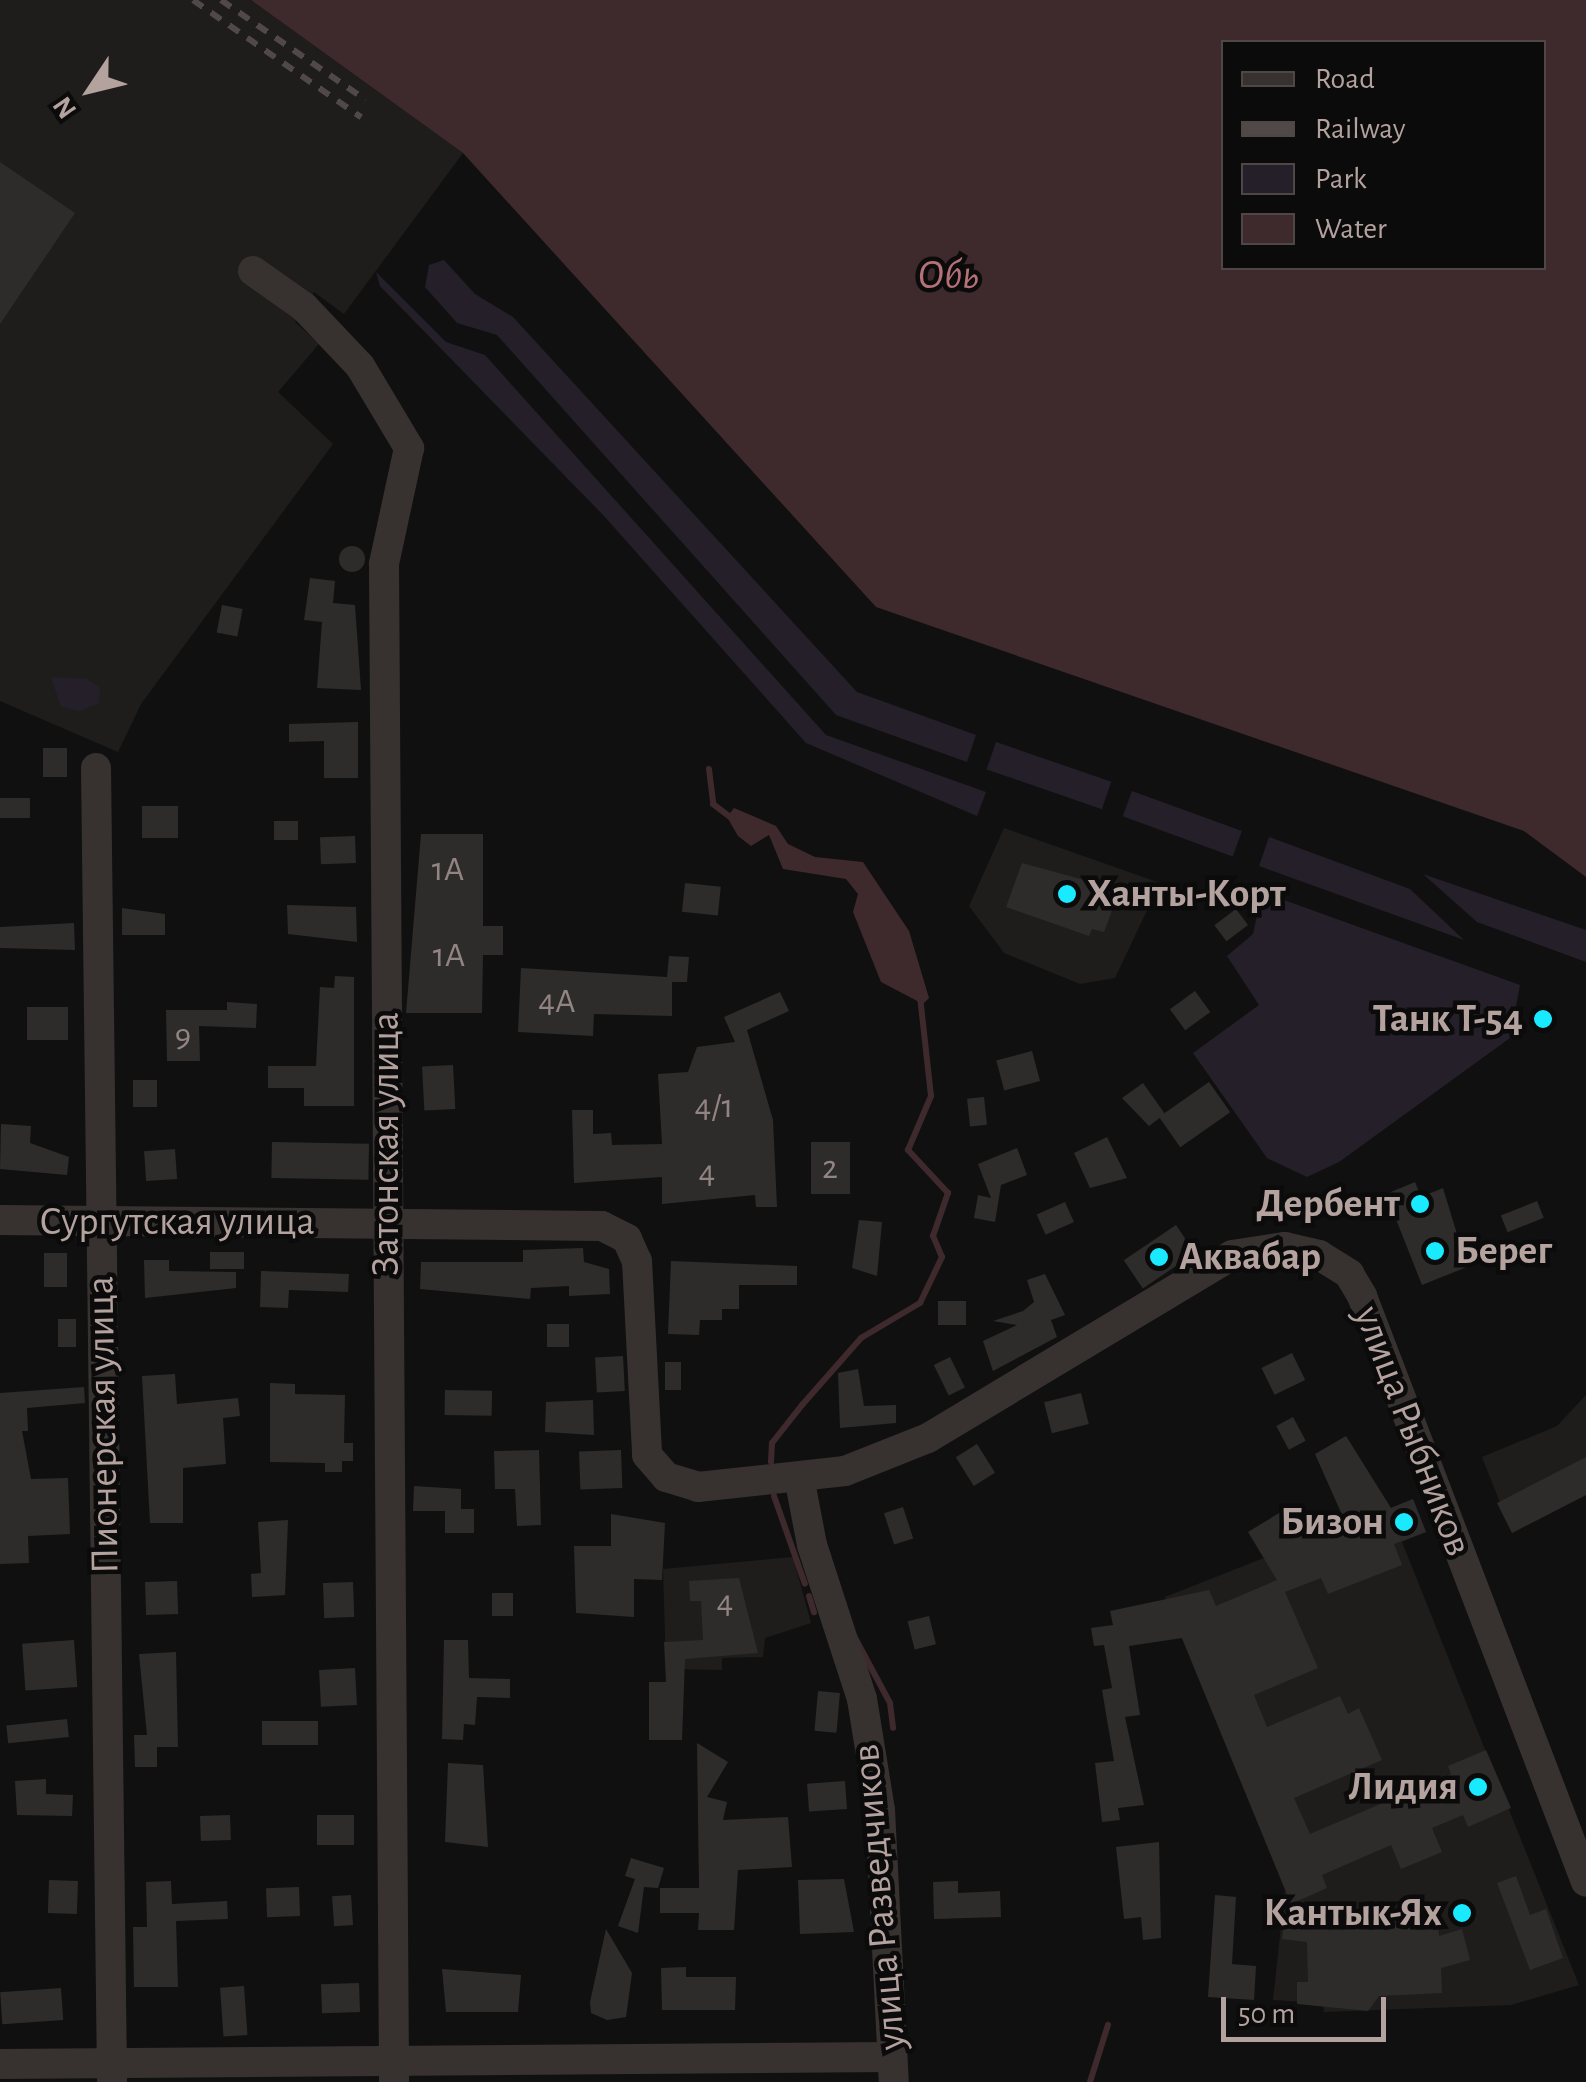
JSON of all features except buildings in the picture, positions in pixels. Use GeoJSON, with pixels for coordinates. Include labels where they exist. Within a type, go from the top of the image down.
{"type":"FeatureCollection","features":[{"type":"Feature","properties":{"kind":"street","name":"Затонская улица"},"geometry":{"type":"LineString","coordinates":[[253,270],[304,307],[360,366],[409,448],[384,564],[393,2071]]}},
{"type":"Feature","properties":{"kind":"street","name":"Пионерская улица"},"geometry":{"type":"LineString","coordinates":[[96,768],[112,2072]]}},
{"type":"Feature","properties":{"kind":"street","name":"Сургутская улица"},"geometry":{"type":"LineString","coordinates":[[0,1220],[576,1222],[627,1239],[637,1261],[646,1454],[666,1477],[698,1487],[800,1482]]}},
{"type":"Feature","properties":{"kind":"street","name":"улица Рыбников"},"geometry":{"type":"LineString","coordinates":[[800,1482],[928,1438],[1232,1255],[1285,1247],[1319,1255],[1349,1274],[1362,1296],[1586,1882]]}},
{"type":"Feature","properties":{"kind":"street","name":"улица Разведчиков"},"geometry":{"type":"LineString","coordinates":[[800,1482],[812,1545],[862,1699],[880,1810],[893,2069]]}},
{"type":"Feature","properties":{"kind":"street"},"geometry":{"type":"LineString","coordinates":[[0,2064],[112,2072],[893,2069]]}},
{"type":"Feature","properties":{"kind":"shaded area"},"geometry":{"type":"Polygon","coordinates":[[[0,0],[251,0],[463,153],[344,314],[314,292],[295,322],[319,344],[278,392],[333,444],[141,704],[118,752],[0,701],[0,0]]]}},
{"type":"Feature","properties":{"kind":"shaded area"},"geometry":{"type":"Polygon","coordinates":[[[1004,828],[1160,883],[1115,978],[1080,984],[1004,953],[969,906],[1004,828]]]}},
{"type":"Feature","properties":{"kind":"shaded area"},"geometry":{"type":"Polygon","coordinates":[[[1586,1395],[1586,1495],[1512,1533],[1482,1457],[1557,1426],[1586,1395]]]}},
{"type":"Feature","properties":{"kind":"shaded area"},"geometry":{"type":"Polygon","coordinates":[[[1413,1499],[1426,1532],[1402,1542],[1579,1985],[1511,2005],[1324,2012],[1323,2003],[1273,2000],[1285,1890],[1165,1597],[1413,1499]]]}},
{"type":"Feature","properties":{"kind":"shaded area"},"geometry":{"type":"Polygon","coordinates":[[[793,1557],[811,1623],[765,1638],[763,1657],[722,1658],[722,1670],[666,1669],[663,1569],[793,1557]]]}},
{"type":"Feature","properties":{"kind":"green space"},"geometry":{"type":"Polygon","coordinates":[[[444,260],[475,294],[513,317],[857,692],[976,735],[967,762],[836,715],[497,335],[457,323],[425,287],[429,265],[444,260]]]}},
{"type":"Feature","properties":{"kind":"green space"},"geometry":{"type":"Polygon","coordinates":[[[376,272],[446,342],[485,355],[826,735],[986,792],[977,816],[806,743],[604,516],[380,286],[376,272]]]}},
{"type":"Feature","properties":{"kind":"green space"},"geometry":{"type":"Polygon","coordinates":[[[51,677],[87,679],[100,687],[99,703],[80,711],[61,707],[51,677]]]}},
{"type":"Feature","properties":{"kind":"green space"},"geometry":{"type":"Polygon","coordinates":[[[996,742],[1111,782],[1102,809],[987,769],[996,742]]]}},
{"type":"Feature","properties":{"kind":"green space"},"geometry":{"type":"Polygon","coordinates":[[[1132,791],[1242,831],[1233,856],[1123,816],[1132,791]]]}},
{"type":"Feature","properties":{"kind":"green space"},"geometry":{"type":"Polygon","coordinates":[[[1269,837],[1410,889],[1464,940],[1259,866],[1269,837]]]}},
{"type":"Feature","properties":{"kind":"green space"},"geometry":{"type":"Polygon","coordinates":[[[1423,874],[1586,930],[1586,962],[1477,922],[1423,874]]]}},
{"type":"Feature","properties":{"kind":"green space"},"geometry":{"type":"Polygon","coordinates":[[[1262,892],[1520,985],[1510,1038],[1339,1162],[1307,1177],[1267,1158],[1193,1053],[1259,1005],[1227,956],[1253,934],[1262,892]]]}},
{"type":"Feature","properties":{"kind":"water","name":"Обь"},"geometry":{"type":"Polygon","coordinates":[[[251,0],[1586,0],[1586,877],[1524,831],[876,607],[463,153],[251,0]]]}},
{"type":"Feature","properties":{"kind":"water"},"geometry":{"type":"Polygon","coordinates":[[[734,808],[776,826],[788,844],[815,857],[863,862],[909,931],[929,998],[923,1004],[881,982],[853,912],[858,894],[846,879],[783,869],[769,835],[751,846],[738,836],[727,817],[734,808]]]}},
{"type":"Feature","properties":{"kind":"waterway"},"geometry":{"type":"LineString","coordinates":[[709,769],[713,804],[733,819]]}},
{"type":"Feature","properties":{"kind":"waterway"},"geometry":{"type":"LineString","coordinates":[[771,1462],[772,1443],[802,1405],[861,1338],[920,1303],[942,1257],[933,1236],[948,1193],[908,1150],[931,1096],[920,997]]}},
{"type":"Feature","properties":{"kind":"waterway"},"geometry":{"type":"LineString","coordinates":[[774,1496],[805,1584]]}},
{"type":"Feature","properties":{"kind":"waterway"},"geometry":{"type":"LineString","coordinates":[[809,1596],[814,1612]]}},
{"type":"Feature","properties":{"kind":"waterway"},"geometry":{"type":"LineString","coordinates":[[853,1634],[890,1703],[893,1728]]}},
{"type":"Feature","properties":{"kind":"waterway"},"geometry":{"type":"LineString","coordinates":[[1090,2082],[1108,2025]]}},
{"type":"Feature","properties":{"kind":"railway"},"geometry":{"type":"LineString","coordinates":[[193,0],[361,117]]}},
{"type":"Feature","properties":{"kind":"railway"},"geometry":{"type":"LineString","coordinates":[[221,0],[366,100]]}},
{"type":"Feature","properties":{"kind":"place","name":"Ханты-Корт"},"geometry":{"type":"Point","coordinates":[1067,894]}},
{"type":"Feature","properties":{"kind":"place","name":"Танк Т-54"},"geometry":{"type":"Point","coordinates":[1543,1019]}},
{"type":"Feature","properties":{"kind":"place","name":"Дербент"},"geometry":{"type":"Point","coordinates":[1420,1204]}},
{"type":"Feature","properties":{"kind":"place","name":"Берег"},"geometry":{"type":"Point","coordinates":[1435,1251]}},
{"type":"Feature","properties":{"kind":"place","name":"Аквабар"},"geometry":{"type":"Point","coordinates":[1159,1257]}},
{"type":"Feature","properties":{"kind":"place","name":"Бизон"},"geometry":{"type":"Point","coordinates":[1404,1522]}},
{"type":"Feature","properties":{"kind":"place","name":"Лидия"},"geometry":{"type":"Point","coordinates":[1478,1787]}},
{"type":"Feature","properties":{"kind":"place","name":"Кантык-Ях"},"geometry":{"type":"Point","coordinates":[1462,1913]}}]}
